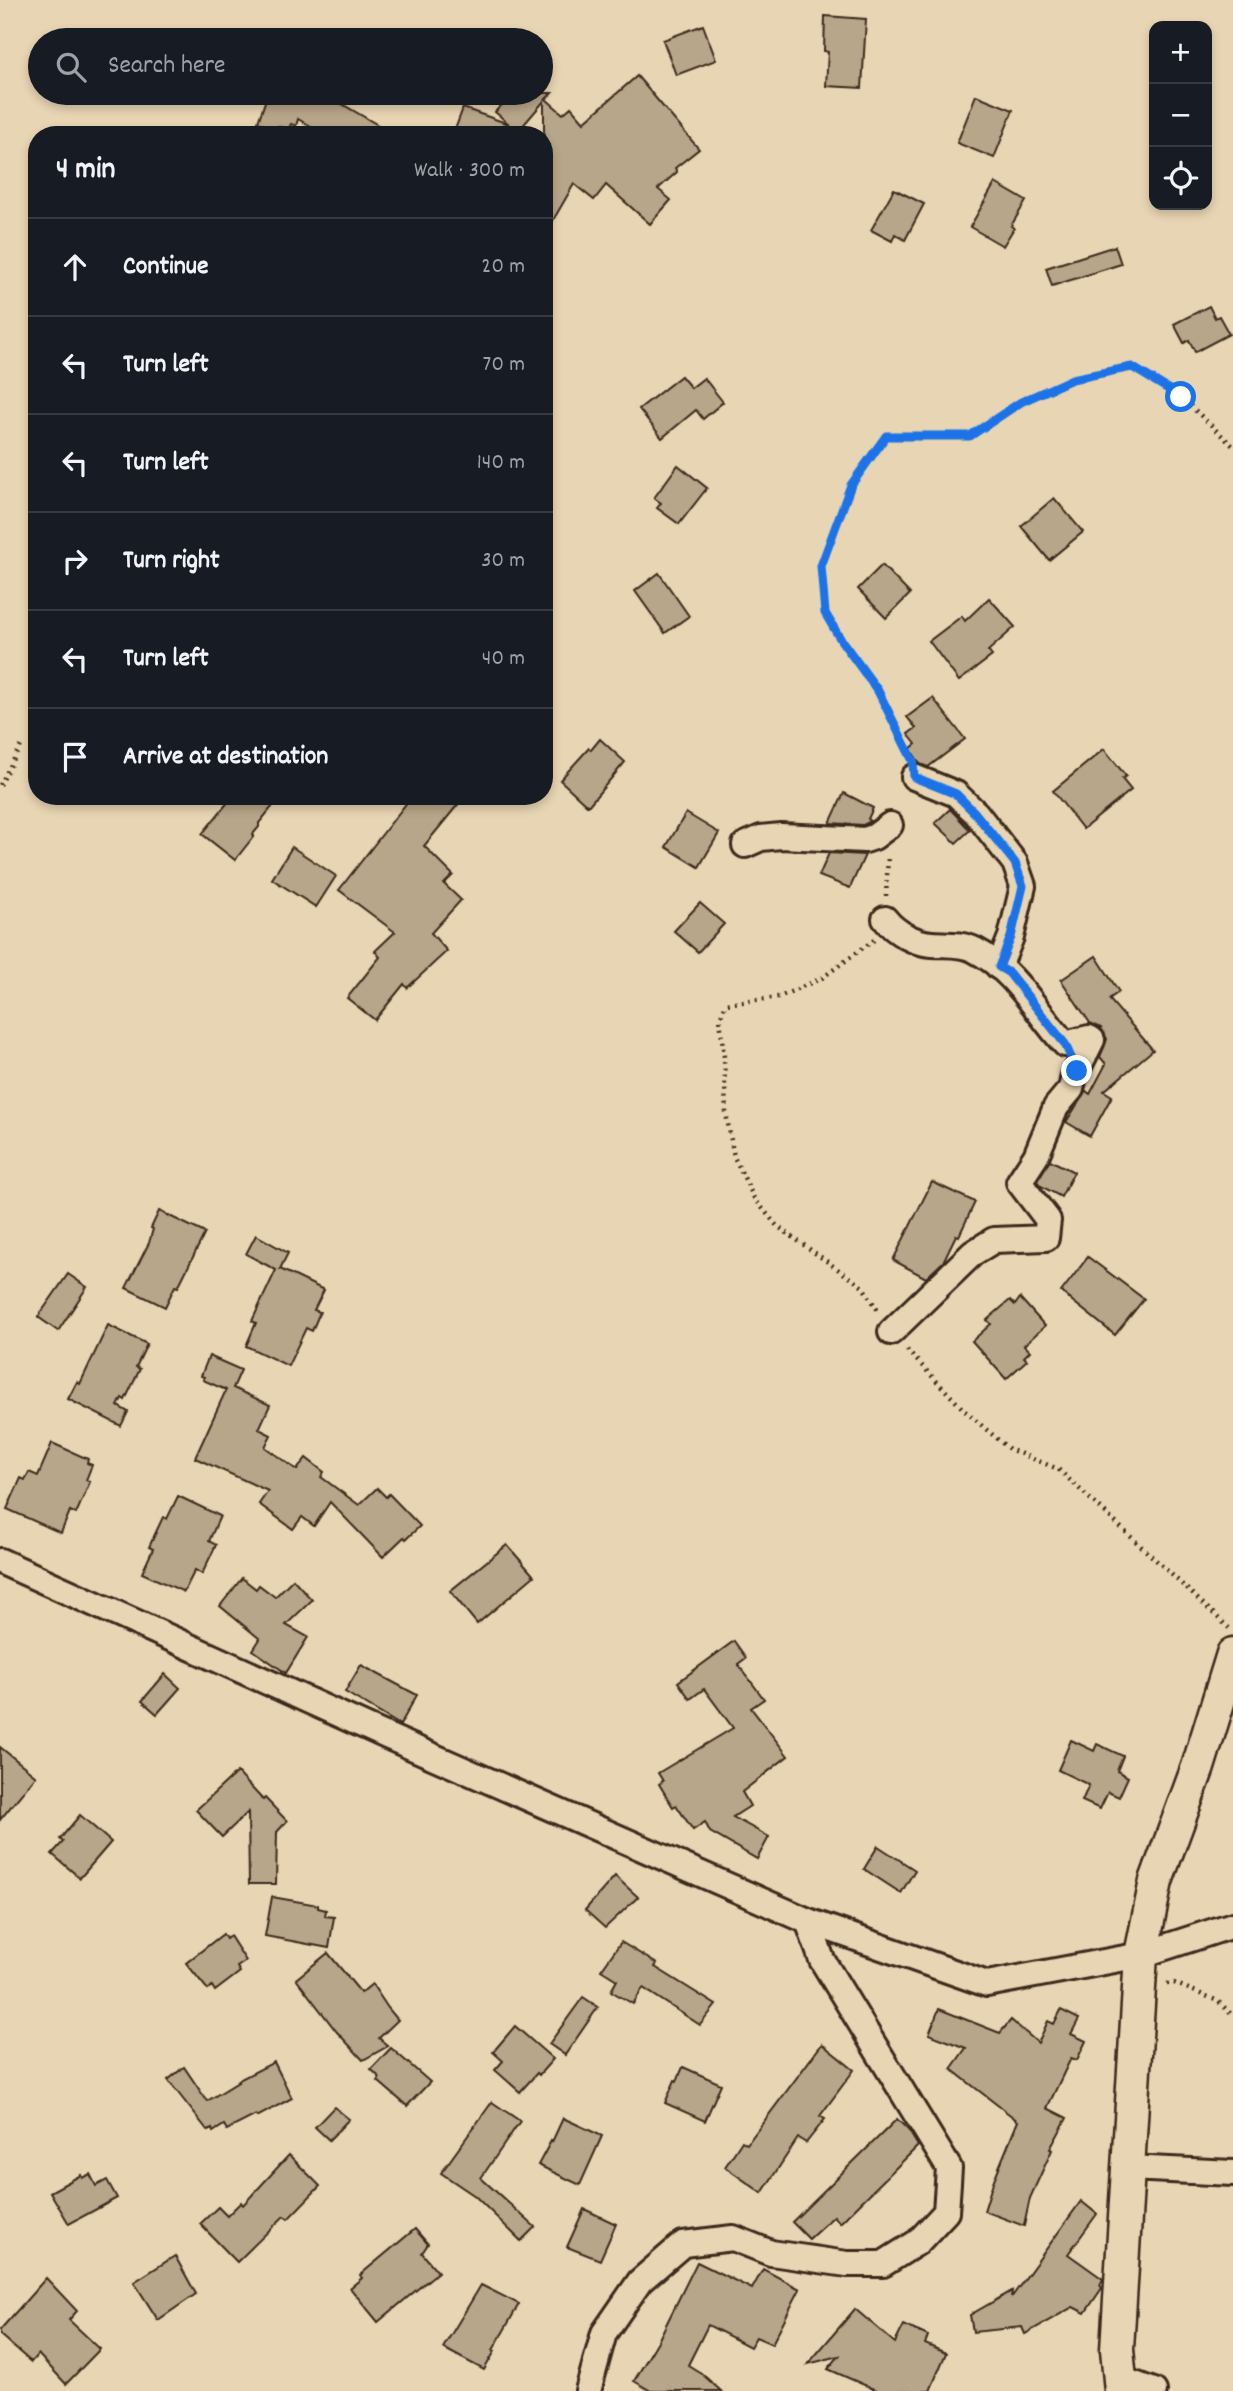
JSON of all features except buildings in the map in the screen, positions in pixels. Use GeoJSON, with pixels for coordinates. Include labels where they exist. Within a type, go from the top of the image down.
{"type":"FeatureCollection","features":[{"type":"Feature","properties":{"kind":"street"},"geometry":{"type":"LineString","coordinates":[[914,777],[956,794],[1015,863],[1023,886],[1014,926],[999,967]]}},
{"type":"Feature","properties":{"kind":"street"},"geometry":{"type":"LineString","coordinates":[[746,845],[761,838],[781,836],[865,840],[890,825]]}},
{"type":"Feature","properties":{"kind":"street"},"geometry":{"type":"LineString","coordinates":[[886,919],[893,929],[929,944],[954,944],[974,949],[1009,973],[1065,1044],[1077,1071],[1071,1089],[1056,1107],[1036,1156],[1019,1182],[1048,1220],[1046,1238],[994,1240],[973,1253],[891,1332]]}},
{"type":"Feature","properties":{"kind":"street"},"geometry":{"type":"LineString","coordinates":[[0,1561],[808,1921],[987,1984],[1140,1971],[1233,1925]]}},
{"type":"Feature","properties":{"kind":"street"},"geometry":{"type":"LineString","coordinates":[[1154,2391],[1121,2385],[1117,2349],[1140,1971],[1156,1881],[1198,1767],[1233,1654]]}},
{"type":"Feature","properties":{"kind":"street"},"geometry":{"type":"LineString","coordinates":[[588,2391],[604,2333],[640,2281],[683,2244],[733,2238],[771,2253],[847,2264],[883,2264],[918,2242],[946,2212],[949,2168],[822,1960],[808,1921]]}},
{"type":"Feature","properties":{"kind":"street"},"geometry":{"type":"LineString","coordinates":[[1128,2168],[1233,2173]]}},
{"type":"Feature","properties":{"kind":"path"},"geometry":{"type":"LineString","coordinates":[[914,777],[913,761],[878,691],[825,613],[821,566],[851,485],[886,436],[970,436],[1021,402],[1072,379],[1132,367],[1181,397],[1233,446]]}},
{"type":"Feature","properties":{"kind":"path"},"geometry":{"type":"LineString","coordinates":[[0,785],[23,742]]}},
{"type":"Feature","properties":{"kind":"path"},"geometry":{"type":"LineString","coordinates":[[890,825],[886,919],[874,941],[822,978],[779,997],[726,1004],[720,1018],[726,1112],[734,1157],[754,1198],[777,1226],[863,1287],[891,1332],[965,1411],[1009,1449],[1058,1469],[1233,1632]]}},
{"type":"Feature","properties":{"kind":"path"},"geometry":{"type":"LineString","coordinates":[[1140,1971],[1218,2001],[1233,2016]]}},
{"type":"Feature","properties":{"kind":"route"},"geometry":{"type":"LineString","coordinates":[[1077,1071],[1065,1044],[1009,973],[999,967],[1018,915],[1023,886],[1015,863],[956,794],[914,777],[913,761],[878,691],[825,613],[821,566],[851,485],[886,436],[970,436],[1021,402],[1072,379],[1132,367],[1181,397]]}}]}
